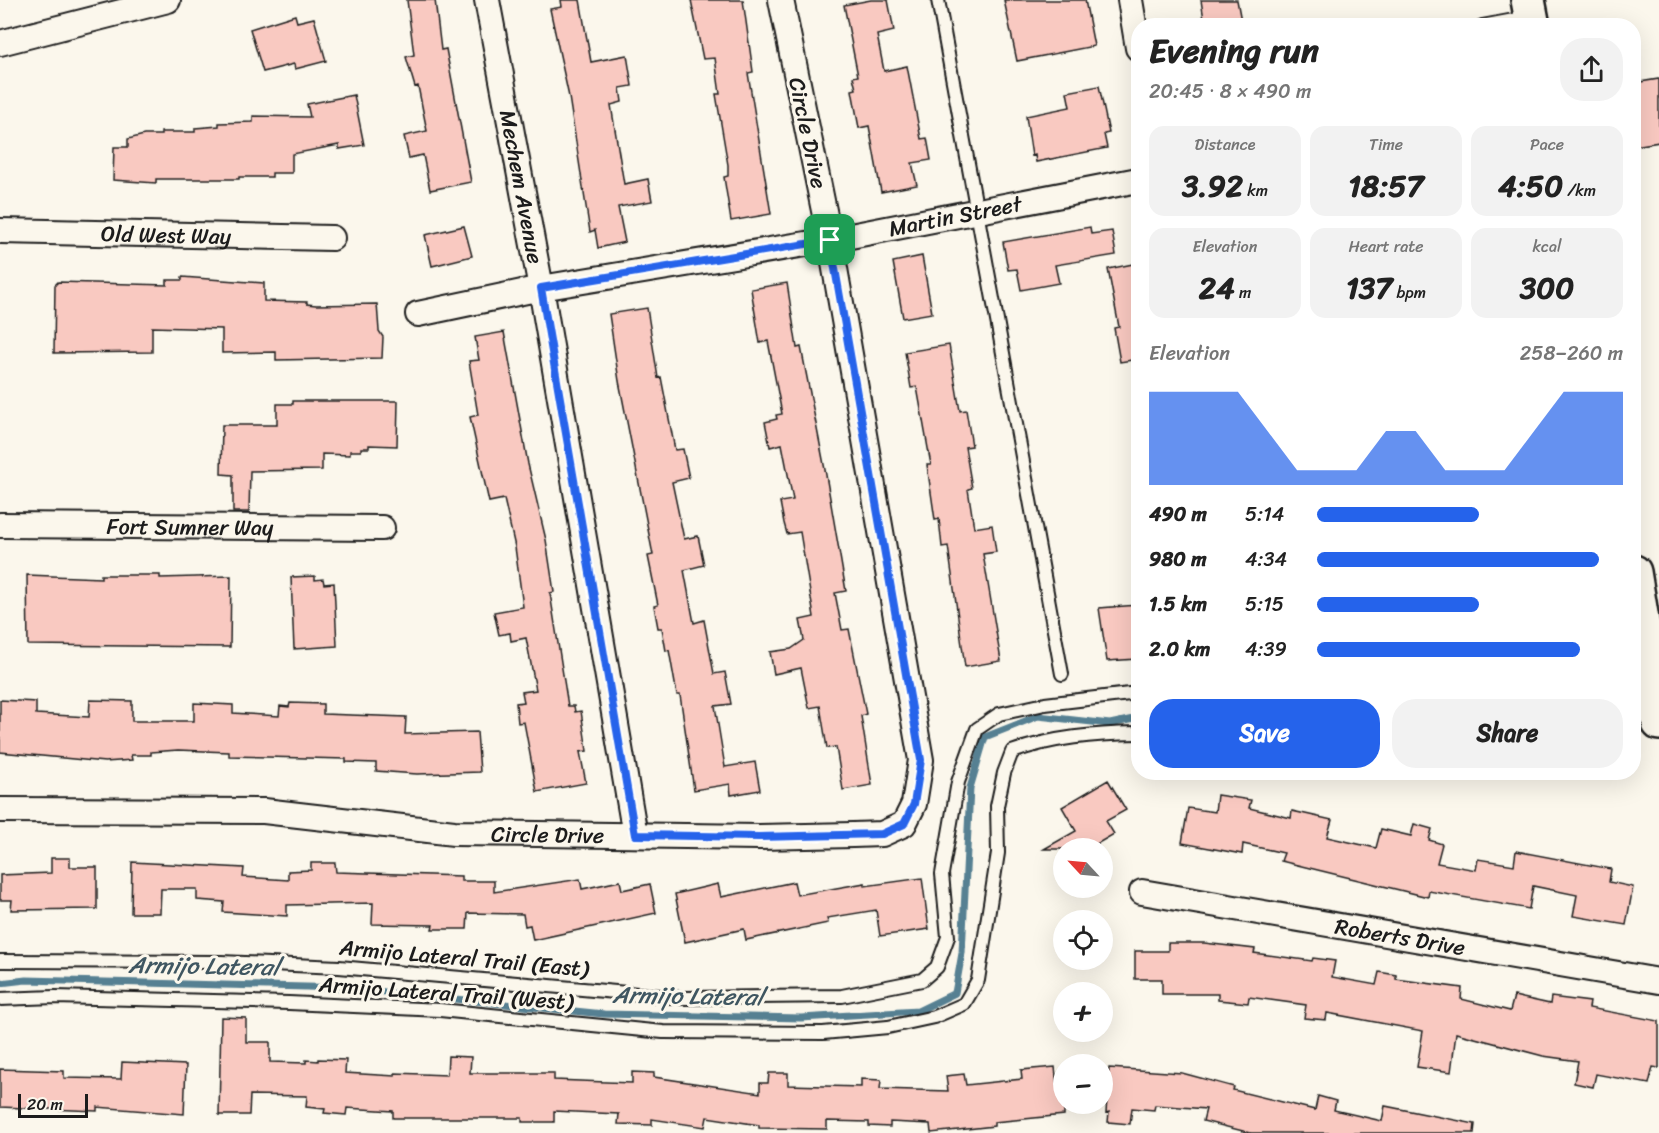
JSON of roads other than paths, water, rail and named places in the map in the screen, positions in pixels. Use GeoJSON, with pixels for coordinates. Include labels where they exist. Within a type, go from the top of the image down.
{"type":"FeatureCollection","features":[{"type":"Feature","properties":{"kind":"main road"},"geometry":{"type":"LineString","coordinates":[[1641,606],[1659,723]]}},
{"type":"Feature","properties":{"kind":"street"},"geometry":{"type":"LineString","coordinates":[[0,43],[168,0]]}},
{"type":"Feature","properties":{"kind":"street","name":"Mechem Avenue"},"geometry":{"type":"LineString","coordinates":[[488,0],[541,288],[635,835]]}},
{"type":"Feature","properties":{"kind":"street","name":"Circle Drive"},"geometry":{"type":"LineString","coordinates":[[0,810],[264,811],[454,833],[759,837],[882,834],[904,824],[914,804],[921,760],[830,240],[781,0]]}},
{"type":"Feature","properties":{"kind":"street"},"geometry":{"type":"LineString","coordinates":[[1130,0],[1133,18]]}},
{"type":"Feature","properties":{"kind":"street","name":"Martin Street"},"geometry":{"type":"LineString","coordinates":[[418,314],[541,288],[830,240],[1131,181]]}},
{"type":"Feature","properties":{"kind":"street","name":"Old West Way"},"geometry":{"type":"LineString","coordinates":[[0,231],[332,238]]}},
{"type":"Feature","properties":{"kind":"street","name":"Fort Sumner Way"},"geometry":{"type":"LineString","coordinates":[[0,525],[382,528]]}},
{"type":"Feature","properties":{"kind":"street","name":"Roberts Drive"},"geometry":{"type":"LineString","coordinates":[[1142,892],[1659,981]]}},
{"type":"Feature","properties":{"kind":"lane"},"geometry":{"type":"LineString","coordinates":[[938,0],[979,212],[992,297],[1019,429],[1062,674]]}},
{"type":"Feature","properties":{"kind":"lane"},"geometry":{"type":"LineString","coordinates":[[1515,18],[1531,14]]}},
{"type":"Feature","properties":{"kind":"lane","name":"Armijo Lateral Trail (East)"},"geometry":{"type":"LineString","coordinates":[[0,961],[221,962],[339,967],[682,998],[842,996],[922,980],[937,967],[948,937],[942,874],[958,782],[977,729],[999,714],[1045,704],[1131,694]]}},
{"type":"Feature","properties":{"kind":"lane","name":"Armijo Lateral Trail (West)"},"geometry":{"type":"LineString","coordinates":[[0,999],[55,997],[289,1003],[440,1010],[663,1032],[823,1033],[888,1028],[923,1020],[964,1004],[978,980],[998,853],[997,806],[1004,773],[1012,752],[1038,742],[1087,734],[1131,733]]}},
{"type":"Feature","properties":{"kind":"waterway","name":"Armijo Lateral"},"geometry":{"type":"LineString","coordinates":[[0,983],[26,980],[346,988],[604,1014],[801,1018],[918,1011],[955,993],[962,953],[970,788],[985,737],[1038,716],[1110,724],[1131,720]]}}]}
